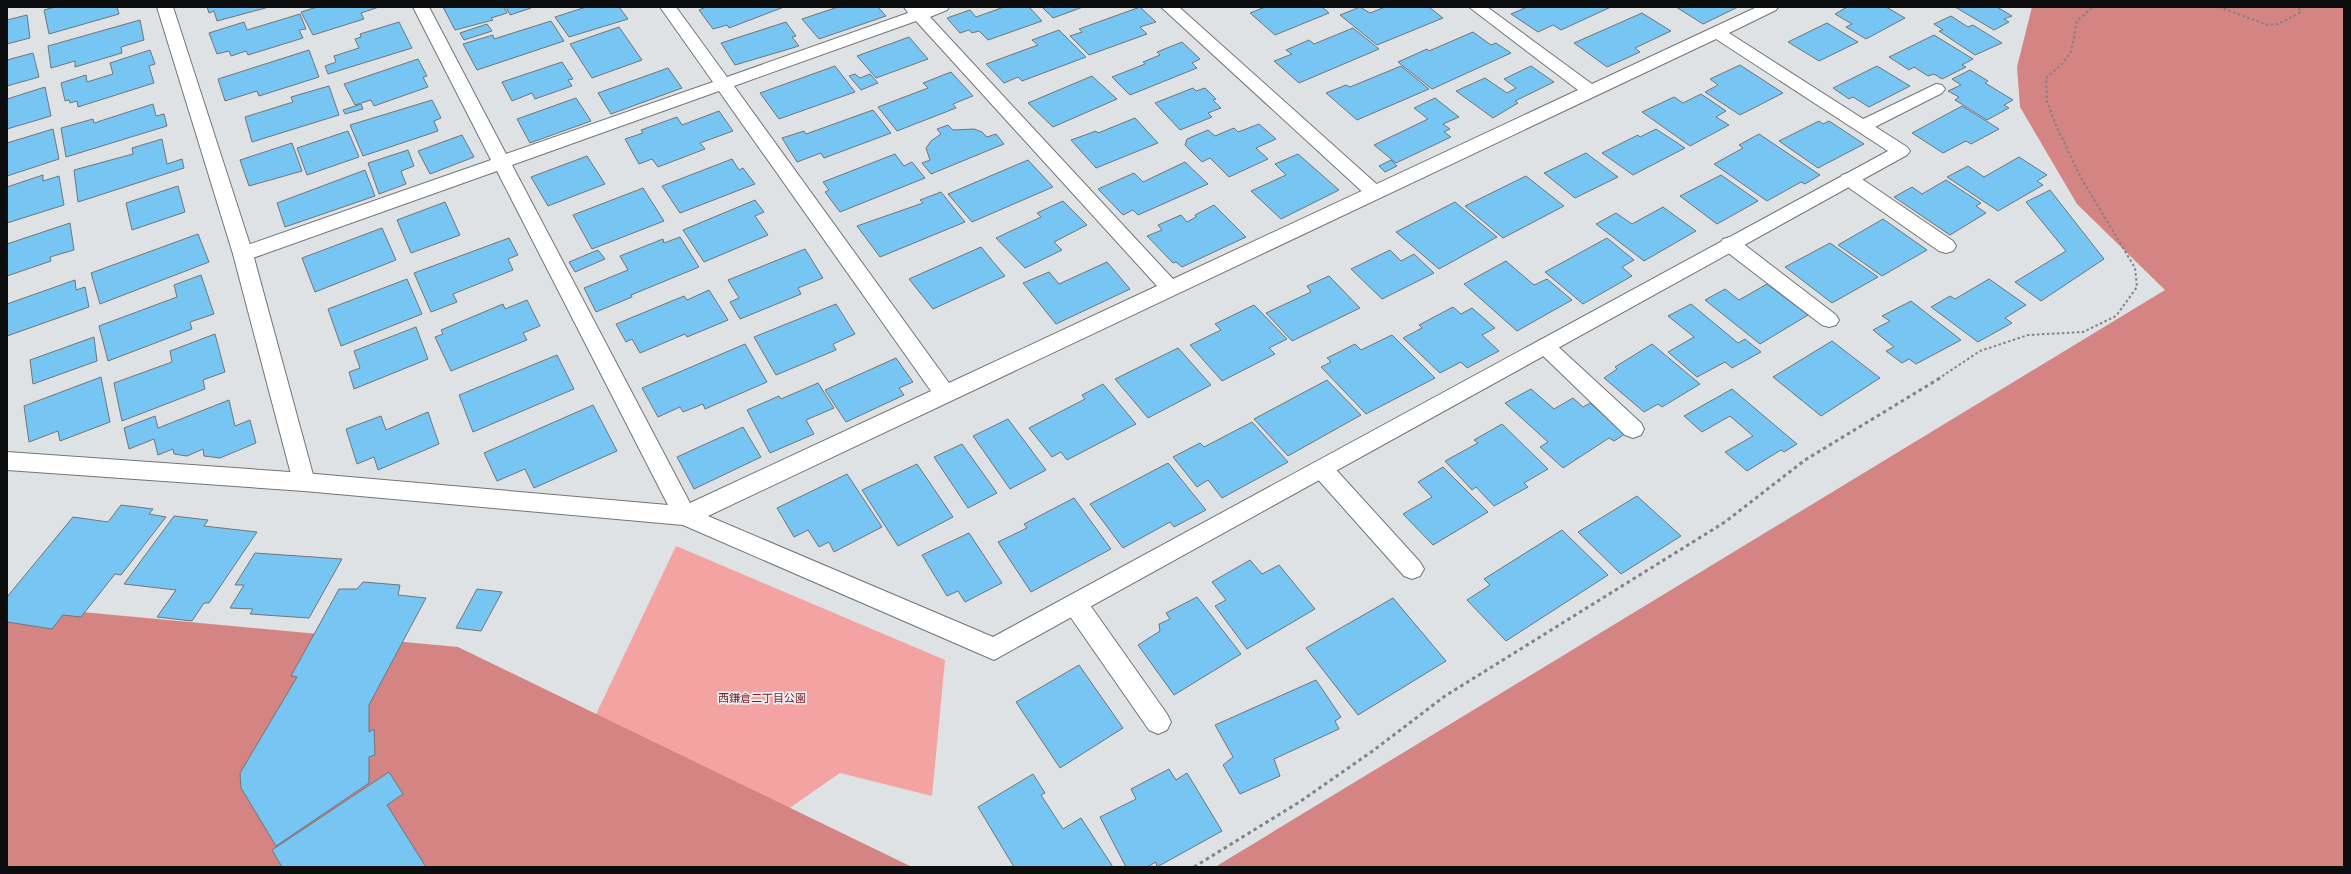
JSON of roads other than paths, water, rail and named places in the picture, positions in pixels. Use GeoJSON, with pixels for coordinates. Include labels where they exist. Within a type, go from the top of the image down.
{"type":"FeatureCollection","features":[{"type":"Feature","properties":{"kind":"street"},"geometry":{"type":"LineString","coordinates":[[165,7],[243,254],[304,482]]}},
{"type":"Feature","properties":{"kind":"street"},"geometry":{"type":"LineString","coordinates":[[421,7],[685,516]]}},
{"type":"Feature","properties":{"kind":"street"},"geometry":{"type":"LineString","coordinates":[[668,7],[945,394]]}},
{"type":"Feature","properties":{"kind":"street"},"geometry":{"type":"LineString","coordinates":[[243,254],[723,84],[916,11],[942,7]]}},
{"type":"Feature","properties":{"kind":"street"},"geometry":{"type":"LineString","coordinates":[[1170,7],[1374,192]]}},
{"type":"Feature","properties":{"kind":"street"},"geometry":{"type":"LineString","coordinates":[[1477,7],[1591,91]]}},
{"type":"Feature","properties":{"kind":"street"},"geometry":{"type":"LineString","coordinates":[[685,516],[1770,7]]}},
{"type":"Feature","properties":{"kind":"street"},"geometry":{"type":"LineString","coordinates":[[916,11],[1170,288]]}},
{"type":"Feature","properties":{"kind":"street"},"geometry":{"type":"LineString","coordinates":[[7,461],[304,482],[685,516],[994,649],[1901,151],[1717,32]]}},
{"type":"Feature","properties":{"kind":"street"},"geometry":{"type":"LineString","coordinates":[[1863,126],[1936,89]]}},
{"type":"Feature","properties":{"kind":"street"},"geometry":{"type":"LineString","coordinates":[[1849,179],[1946,246]]}},
{"type":"Feature","properties":{"kind":"street"},"geometry":{"type":"LineString","coordinates":[[1730,244],[1829,320]]}},
{"type":"Feature","properties":{"kind":"street"},"geometry":{"type":"LineString","coordinates":[[1545,346],[1633,429]]}},
{"type":"Feature","properties":{"kind":"street"},"geometry":{"type":"LineString","coordinates":[[1322,469],[1412,569]]}},
{"type":"Feature","properties":{"kind":"street"},"geometry":{"type":"LineString","coordinates":[[1076,605],[1158,722]]}},
{"type":"Feature","properties":{"kind":"park label","name":"西鎌倉二丁目公園"},"geometry":{"type":"Point","coordinates":[762,698]}}]}
